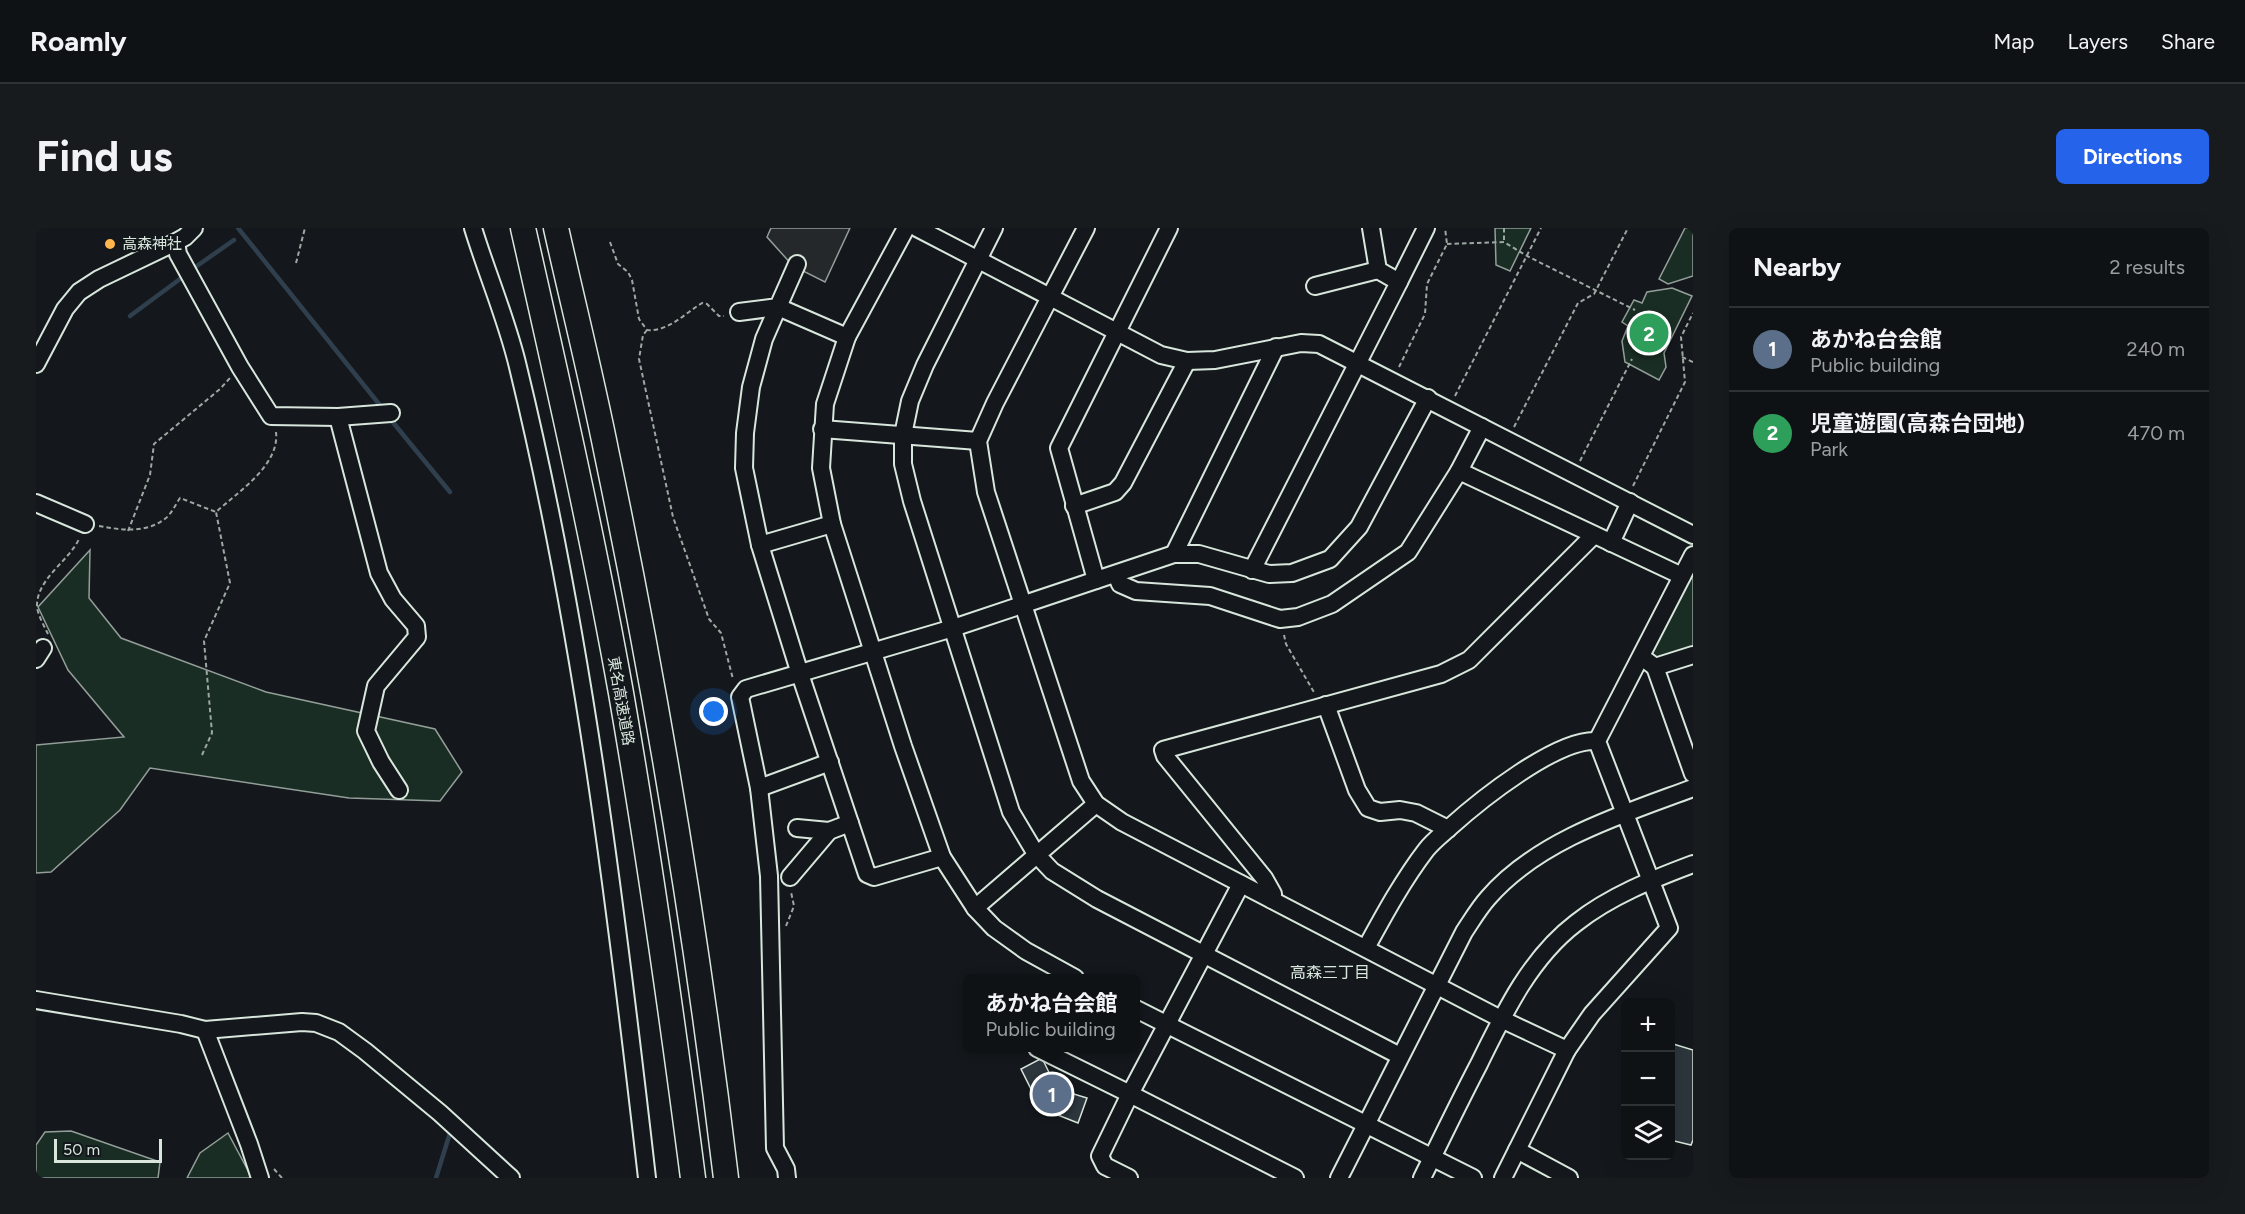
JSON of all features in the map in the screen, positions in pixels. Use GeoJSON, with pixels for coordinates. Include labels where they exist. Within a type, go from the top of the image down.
{"type":"FeatureCollection","features":[{"type":"Feature","properties":{"kind":"highway","name":"東名高速道路"},"geometry":{"type":"LineString","coordinates":[[523,228],[572,448],[621,692],[660,929],[693,1178]]}},
{"type":"Feature","properties":{"kind":"highway"},"geometry":{"type":"LineString","coordinates":[[556,228],[607,454],[652,682],[691,924],[726,1178]]}},
{"type":"Feature","properties":{"kind":"street"},"geometry":{"type":"LineString","coordinates":[[36,364],[65,309],[79,292],[88,285],[185,237],[194,228]]}},
{"type":"Feature","properties":{"kind":"street"},"geometry":{"type":"LineString","coordinates":[[473,228],[518,364],[548,503],[579,670],[600,794],[647,1178]]}},
{"type":"Feature","properties":{"kind":"street"},"geometry":{"type":"LineString","coordinates":[[906,228],[847,337],[825,404],[821,468],[832,524],[903,746],[942,857],[975,908],[994,928],[1062,974]]}},
{"type":"Feature","properties":{"kind":"street"},"geometry":{"type":"LineString","coordinates":[[917,228],[1161,355],[1187,361],[1215,360],[1276,346],[1301,343],[1319,344],[1693,535]]}},
{"type":"Feature","properties":{"kind":"street"},"geometry":{"type":"LineString","coordinates":[[993,228],[925,365],[910,401],[903,435],[903,464],[912,501],[1011,812],[1036,854],[1052,871],[1096,899],[1400,1056]]}},
{"type":"Feature","properties":{"kind":"street"},"geometry":{"type":"LineString","coordinates":[[1086,228],[995,403],[978,441],[986,492],[1081,781],[1096,804],[1122,822],[1501,1019],[1567,1050]]}},
{"type":"Feature","properties":{"kind":"street"},"geometry":{"type":"LineString","coordinates":[[1096,579],[1059,448],[1169,228]]}},
{"type":"Feature","properties":{"kind":"street"},"geometry":{"type":"LineString","coordinates":[[1371,228],[1378,270]]}},
{"type":"Feature","properties":{"kind":"street"},"geometry":{"type":"LineString","coordinates":[[1252,570],[1426,228]]}},
{"type":"Feature","properties":{"kind":"street"},"geometry":{"type":"LineString","coordinates":[[176,242],[178,254],[240,367],[271,416],[338,417],[391,413]]}},
{"type":"Feature","properties":{"kind":"street"},"geometry":{"type":"LineString","coordinates":[[797,264],[764,339],[751,387],[745,433],[744,468],[760,545],[800,674],[867,874],[874,877],[942,857]]}},
{"type":"Feature","properties":{"kind":"street"},"geometry":{"type":"LineString","coordinates":[[1316,286],[1378,270],[1399,282]]}},
{"type":"Feature","properties":{"kind":"street"},"geometry":{"type":"LineString","coordinates":[[739,312],[778,307],[847,337]]}},
{"type":"Feature","properties":{"kind":"street"},"geometry":{"type":"LineString","coordinates":[[1174,554],[1276,346]]}},
{"type":"Feature","properties":{"kind":"street"},"geometry":{"type":"LineString","coordinates":[[1074,506],[1115,492],[1123,483],[1187,361]]}},
{"type":"Feature","properties":{"kind":"street"},"geometry":{"type":"LineString","coordinates":[[787,1178],[786,1169],[775,1148],[771,932],[766,839],[759,788],[740,697],[746,689],[1023,606],[1174,554],[1199,554],[1269,574],[1292,573],[1330,559],[1359,527],[1428,398]]}},
{"type":"Feature","properties":{"kind":"street"},"geometry":{"type":"LineString","coordinates":[[338,417],[379,573],[393,599],[416,626],[417,637],[376,686],[366,731],[381,762],[399,790]]}},
{"type":"Feature","properties":{"kind":"street"},"geometry":{"type":"LineString","coordinates":[[1116,574],[1120,584],[1136,591],[1210,596],[1280,619],[1298,617],[1332,604],[1408,552],[1459,471],[1482,427]]}},
{"type":"Feature","properties":{"kind":"street"},"geometry":{"type":"LineString","coordinates":[[822,429],[978,441]]}},
{"type":"Feature","properties":{"kind":"street"},"geometry":{"type":"LineString","coordinates":[[1459,471],[1682,576]]}},
{"type":"Feature","properties":{"kind":"street"},"geometry":{"type":"LineString","coordinates":[[1611,543],[1628,502]]}},
{"type":"Feature","properties":{"kind":"street"},"geometry":{"type":"LineString","coordinates":[[36,503],[86,524]]}},
{"type":"Feature","properties":{"kind":"street"},"geometry":{"type":"LineString","coordinates":[[760,545],[832,524]]}},
{"type":"Feature","properties":{"kind":"street"},"geometry":{"type":"LineString","coordinates":[[1272,900],[1273,894],[1264,878],[1165,756],[1163,750],[1441,674],[1469,660],[1594,535]]}},
{"type":"Feature","properties":{"kind":"street"},"geometry":{"type":"LineString","coordinates":[[1503,1178],[1567,1050],[1592,1014],[1669,928],[1597,741],[1693,555]]}},
{"type":"Feature","properties":{"kind":"street"},"geometry":{"type":"LineString","coordinates":[[1655,668],[1693,655]]}},
{"type":"Feature","properties":{"kind":"street"},"geometry":{"type":"LineString","coordinates":[[1641,656],[1655,668],[1693,774]]}},
{"type":"Feature","properties":{"kind":"street"},"geometry":{"type":"LineString","coordinates":[[1324,706],[1357,790],[1368,808],[1380,812],[1400,810],[1416,813],[1448,829]]}},
{"type":"Feature","properties":{"kind":"street"},"geometry":{"type":"LineString","coordinates":[[1366,948],[1427,848],[1472,807],[1507,781],[1550,755],[1588,740],[1597,741]]}},
{"type":"Feature","properties":{"kind":"street"},"geometry":{"type":"LineString","coordinates":[[759,788],[830,762]]}},
{"type":"Feature","properties":{"kind":"street"},"geometry":{"type":"LineString","coordinates":[[1339,1178],[1464,932],[1488,897],[1549,848],[1626,813],[1693,788]]}},
{"type":"Feature","properties":{"kind":"street"},"geometry":{"type":"LineString","coordinates":[[975,908],[1096,804]]}},
{"type":"Feature","properties":{"kind":"street"},"geometry":{"type":"LineString","coordinates":[[797,828],[829,831],[850,823]]}},
{"type":"Feature","properties":{"kind":"street"},"geometry":{"type":"LineString","coordinates":[[790,877],[829,831]]}},
{"type":"Feature","properties":{"kind":"street"},"geometry":{"type":"LineString","coordinates":[[1422,1178],[1501,1019],[1545,951],[1576,922],[1652,880],[1693,864]]}},
{"type":"Feature","properties":{"kind":"street"},"geometry":{"type":"LineString","coordinates":[[1129,1178],[1105,1166],[1100,1156],[1130,1094],[1241,885]]}},
{"type":"Feature","properties":{"kind":"street"},"geometry":{"type":"LineString","coordinates":[[36,1000],[205,1030],[302,1022],[316,1023],[339,1032],[365,1051],[440,1113],[511,1178]]}},
{"type":"Feature","properties":{"kind":"street"},"geometry":{"type":"LineString","coordinates":[[1140,1011],[1473,1178]]}},
{"type":"Feature","properties":{"kind":"street"},"geometry":{"type":"LineString","coordinates":[[205,1030],[260,1178]]}},
{"type":"Feature","properties":{"kind":"street"},"geometry":{"type":"LineString","coordinates":[[1047,1052],[1295,1178]]}},
{"type":"Feature","properties":{"kind":"street"},"geometry":{"type":"LineString","coordinates":[[1517,1150],[1569,1178]]}},
{"type":"Feature","properties":{"kind":"path"},"geometry":{"type":"LineString","coordinates":[[296,264],[305,228]]}},
{"type":"Feature","properties":{"kind":"path"},"geometry":{"type":"LineString","coordinates":[[1392,380],[1425,314],[1426,284],[1447,244],[1445,228]]}},
{"type":"Feature","properties":{"kind":"path"},"geometry":{"type":"LineString","coordinates":[[1504,228],[1504,242]]}},
{"type":"Feature","properties":{"kind":"path"},"geometry":{"type":"LineString","coordinates":[[1448,409],[1541,228]]}},
{"type":"Feature","properties":{"kind":"path"},"geometry":{"type":"LineString","coordinates":[[1508,440],[1578,303],[1594,294],[1628,228]]}},
{"type":"Feature","properties":{"kind":"path"},"geometry":{"type":"LineString","coordinates":[[610,242],[618,264],[628,272],[632,280],[639,319],[647,330],[657,331],[702,303],[707,304],[719,316],[739,312]]}},
{"type":"Feature","properties":{"kind":"path"},"geometry":{"type":"LineString","coordinates":[[1447,244],[1504,242],[1527,256],[1635,310]]}},
{"type":"Feature","properties":{"kind":"path"},"geometry":{"type":"LineString","coordinates":[[1628,502],[1685,382],[1680,337],[1693,312]]}},
{"type":"Feature","properties":{"kind":"path"},"geometry":{"type":"LineString","coordinates":[[647,330],[643,335],[639,359],[673,517],[709,619],[721,633],[734,682]]}},
{"type":"Feature","properties":{"kind":"path"},"geometry":{"type":"LineString","coordinates":[[1682,357],[1693,362]]}},
{"type":"Feature","properties":{"kind":"path"},"geometry":{"type":"LineString","coordinates":[[1574,474],[1632,359]]}},
{"type":"Feature","properties":{"kind":"path"},"geometry":{"type":"LineString","coordinates":[[128,531],[150,475],[154,444],[220,389],[240,367]]}},
{"type":"Feature","properties":{"kind":"path"},"geometry":{"type":"LineString","coordinates":[[216,512],[268,465],[277,442],[275,423],[271,416]]}},
{"type":"Feature","properties":{"kind":"path"},"geometry":{"type":"LineString","coordinates":[[40,654],[48,634],[37,608],[38,596],[45,581],[76,544],[86,524],[128,531],[145,528],[166,518],[180,498],[216,512]]}},
{"type":"Feature","properties":{"kind":"path"},"geometry":{"type":"LineString","coordinates":[[202,755],[212,733],[204,641],[230,583],[216,512]]}},
{"type":"Feature","properties":{"kind":"path"},"geometry":{"type":"LineString","coordinates":[[1288,628],[1284,634],[1286,644],[1324,706]]}},
{"type":"Feature","properties":{"kind":"path"},"geometry":{"type":"LineString","coordinates":[[771,932],[785,929],[794,906],[788,881],[790,877]]}},
{"type":"Feature","properties":{"kind":"green space"},"geometry":{"type":"Polygon","coordinates":[[[1495,228],[1531,228],[1510,271],[1496,265],[1495,228]]]}},
{"type":"Feature","properties":{"kind":"green space"},"geometry":{"type":"Polygon","coordinates":[[[1685,228],[1693,228],[1693,276],[1668,284],[1659,279],[1685,228]]]}},
{"type":"Feature","properties":{"kind":"green space"},"geometry":{"type":"Polygon","coordinates":[[[1672,288],[1692,296],[1664,353],[1666,367],[1659,380],[1625,362],[1622,341],[1628,326],[1622,322],[1634,300],[1642,303],[1647,292],[1672,288]]]}},
{"type":"Feature","properties":{"kind":"green space"},"geometry":{"type":"Polygon","coordinates":[[[90,550],[89,598],[121,638],[266,692],[435,729],[462,772],[440,801],[349,798],[150,768],[120,810],[51,872],[36,873],[36,745],[124,737],[68,670],[38,607],[90,550]]]}},
{"type":"Feature","properties":{"kind":"green space"},"geometry":{"type":"Polygon","coordinates":[[[1693,566],[1693,650],[1659,661],[1651,657],[1649,650],[1693,566]]]}},
{"type":"Feature","properties":{"kind":"green space"},"geometry":{"type":"Polygon","coordinates":[[[71,1131],[160,1162],[158,1178],[36,1178],[36,1145],[45,1132],[71,1131]]]}},
{"type":"Feature","properties":{"kind":"green space"},"geometry":{"type":"Polygon","coordinates":[[[228,1133],[252,1178],[187,1178],[200,1153],[228,1133]]]}},
{"type":"Feature","properties":{"kind":"shaded area"},"geometry":{"type":"Polygon","coordinates":[[[771,228],[850,228],[825,282],[793,266],[767,237],[771,228]]]}},
{"type":"Feature","properties":{"kind":"building"},"geometry":{"type":"Polygon","coordinates":[[[1675,1045],[1693,1050],[1693,1140],[1691,1145],[1675,1141],[1675,1045]]]}},
{"type":"Feature","properties":{"kind":"building"},"geometry":{"type":"Polygon","coordinates":[[[1042,1058],[1057,1089],[1087,1098],[1078,1123],[1040,1108],[1043,1099],[1037,1101],[1021,1069],[1042,1058]]]}},
{"type":"Feature","properties":{"kind":"waterway"},"geometry":{"type":"LineString","coordinates":[[238,228],[383,409]]}},
{"type":"Feature","properties":{"kind":"waterway"},"geometry":{"type":"LineString","coordinates":[[194,268],[234,240]]}},
{"type":"Feature","properties":{"kind":"waterway"},"geometry":{"type":"LineString","coordinates":[[130,316],[184,276]]}},
{"type":"Feature","properties":{"kind":"waterway"},"geometry":{"type":"LineString","coordinates":[[391,420],[450,492]]}},
{"type":"Feature","properties":{"kind":"waterway"},"geometry":{"type":"LineString","coordinates":[[436,1178],[450,1133]]}},
{"type":"Feature","properties":{"kind":"place","name":"高森神社"},"geometry":{"type":"Point","coordinates":[110,244]}},
{"type":"Feature","properties":{"kind":"place","name":"児童遊園(高森台団地)"},"geometry":{"type":"Point","coordinates":[1649,333]}},
{"type":"Feature","properties":{"kind":"place","name":"あかね台会館"},"geometry":{"type":"Point","coordinates":[1052,1094]}},
{"type":"Feature","properties":{"kind":"district","name":"高森三丁目"},"geometry":{"type":"Point","coordinates":[1330,972]}}]}
